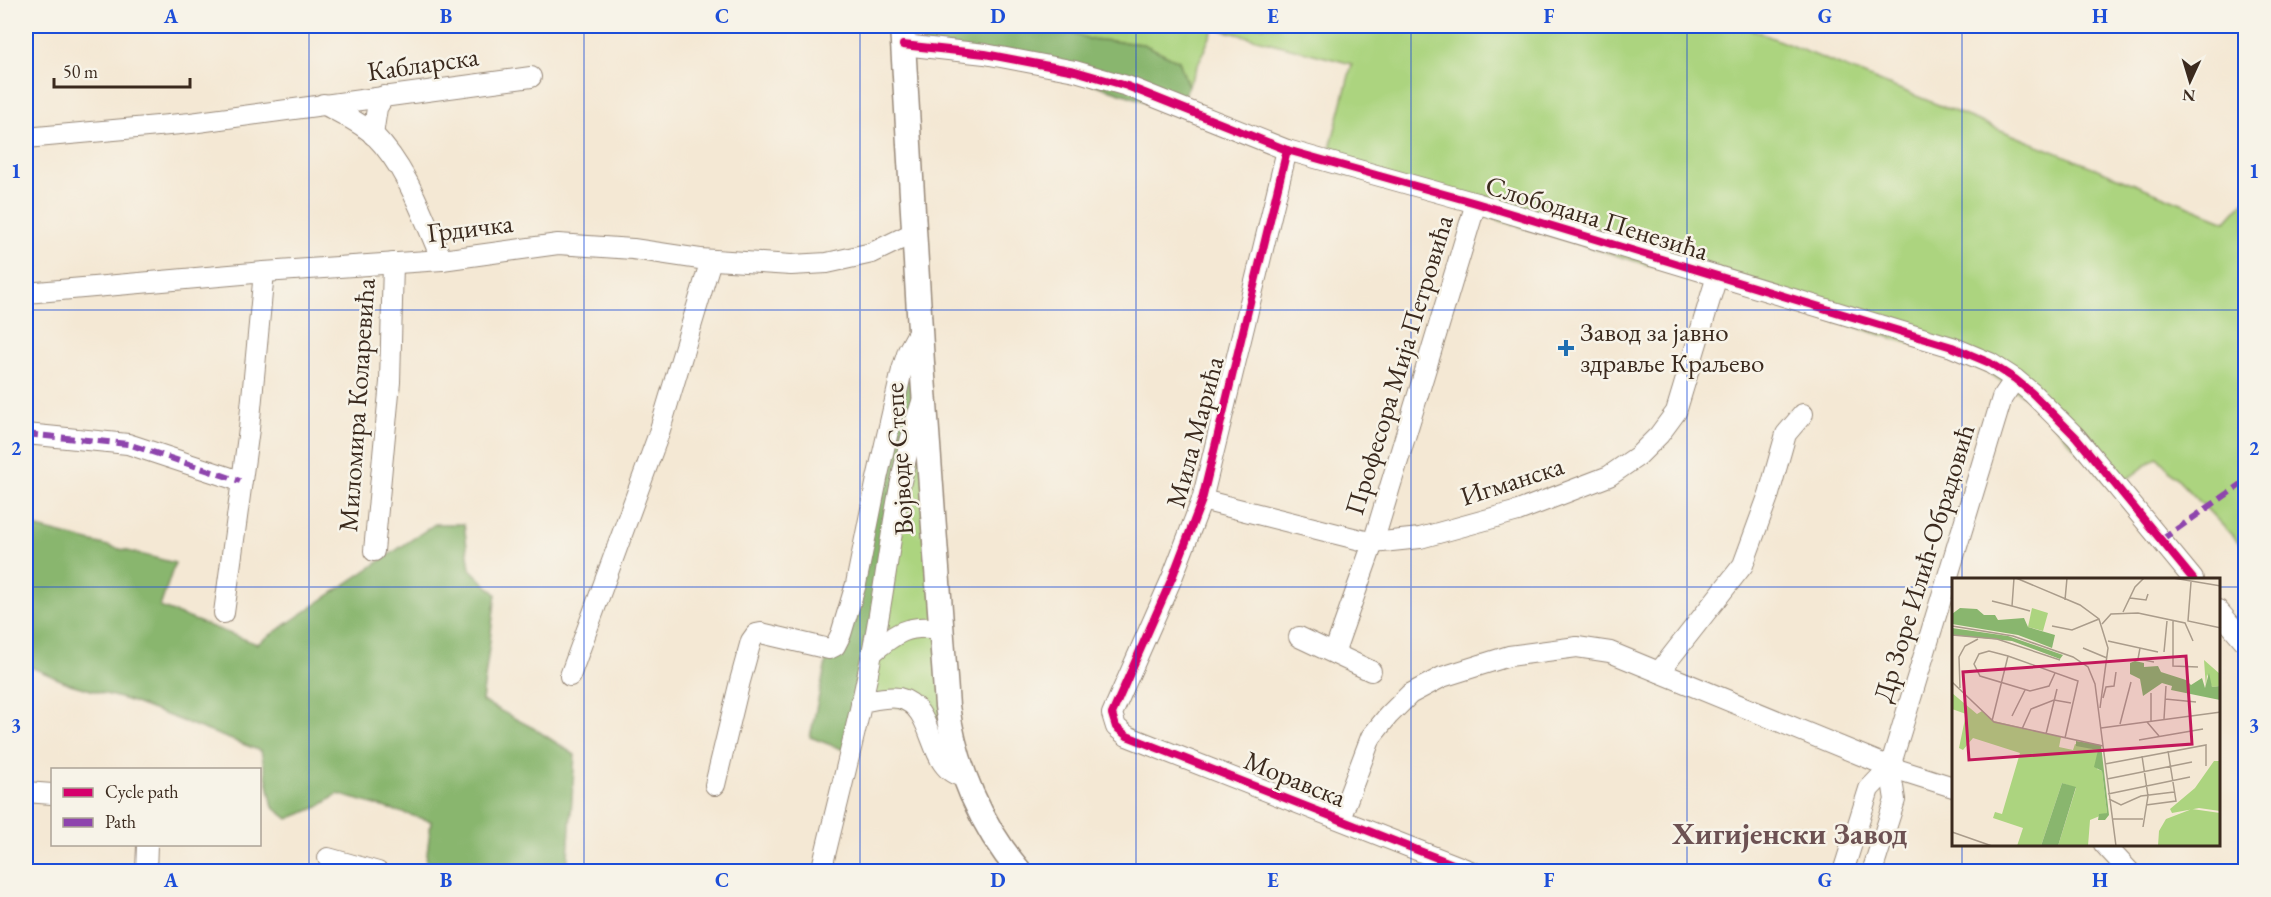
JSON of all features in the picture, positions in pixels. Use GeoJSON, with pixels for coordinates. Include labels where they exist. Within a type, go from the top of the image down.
{"type":"FeatureCollection","features":[{"type":"Feature","properties":{"kind":"street","name":"Слободана Пенезића"},"geometry":{"type":"LineString","coordinates":[[903,35],[1075,71],[1127,86],[1287,150],[1476,203],[1952,346],[1990,363],[2015,379],[2076,437],[2192,578]]}},
{"type":"Feature","properties":{"kind":"street","name":"Војводе Степе"},"geometry":{"type":"LineString","coordinates":[[903,35],[940,629],[949,722],[965,777],[994,836],[1020,872]]}},
{"type":"Feature","properties":{"kind":"street","name":"Кабларска"},"geometry":{"type":"LineString","coordinates":[[26,138],[191,123],[531,77]]}},
{"type":"Feature","properties":{"kind":"street"},"geometry":{"type":"LineString","coordinates":[[374,135],[377,108],[384,96]]}},
{"type":"Feature","properties":{"kind":"street","name":"Кабларска"},"geometry":{"type":"LineString","coordinates":[[323,104],[348,117],[374,135],[403,171],[442,260]]}},
{"type":"Feature","properties":{"kind":"street","name":"Мила Марића"},"geometry":{"type":"LineString","coordinates":[[1112,714],[1172,578],[1202,500],[1287,150]]}},
{"type":"Feature","properties":{"kind":"street","name":"Професора Мија Петровића"},"geometry":{"type":"LineString","coordinates":[[1334,653],[1373,543],[1476,203]]}},
{"type":"Feature","properties":{"kind":"street","name":"Грдичка"},"geometry":{"type":"LineString","coordinates":[[26,292],[442,260],[558,244],[633,249],[711,260],[791,265],[827,263],[866,255],[915,232]]}},
{"type":"Feature","properties":{"kind":"street"},"geometry":{"type":"LineString","coordinates":[[570,676],[658,436],[711,260]]}},
{"type":"Feature","properties":{"kind":"street","name":"Миломира Коларевића"},"geometry":{"type":"LineString","coordinates":[[374,551],[390,382],[393,263]]}},
{"type":"Feature","properties":{"kind":"street"},"geometry":{"type":"LineString","coordinates":[[224,613],[240,481],[249,429],[264,272]]}},
{"type":"Feature","properties":{"kind":"street","name":"Игманска"},"geometry":{"type":"LineString","coordinates":[[1202,500],[1373,543],[1420,538],[1518,511],[1610,476],[1638,456],[1659,435],[1676,412],[1717,276]]}},
{"type":"Feature","properties":{"kind":"street"},"geometry":{"type":"LineString","coordinates":[[715,785],[740,681],[751,641],[756,634],[761,633],[829,649],[837,643],[856,584],[902,370],[908,351],[920,329]]}},
{"type":"Feature","properties":{"kind":"street","name":"Др Зоре Илић-Обрадовић"},"geometry":{"type":"LineString","coordinates":[[1872,872],[1895,800],[1890,767],[2002,398],[2015,379]]}},
{"type":"Feature","properties":{"kind":"street"},"geometry":{"type":"LineString","coordinates":[[821,872],[872,653],[900,490],[912,436],[925,396]]}},
{"type":"Feature","properties":{"kind":"street"},"geometry":{"type":"LineString","coordinates":[[1659,672],[1743,565],[1769,494],[1786,434],[1803,414]]}},
{"type":"Feature","properties":{"kind":"street"},"geometry":{"type":"LineString","coordinates":[[26,434],[128,444],[240,481]]}},
{"type":"Feature","properties":{"kind":"street"},"geometry":{"type":"LineString","coordinates":[[2220,612],[2246,643]]}},
{"type":"Feature","properties":{"kind":"street"},"geometry":{"type":"LineString","coordinates":[[872,653],[906,629],[922,627],[940,629]]}},
{"type":"Feature","properties":{"kind":"street"},"geometry":{"type":"LineString","coordinates":[[1299,637],[1371,671]]}},
{"type":"Feature","properties":{"kind":"street"},"geometry":{"type":"LineString","coordinates":[[1340,819],[1371,737],[1410,694],[1442,677],[1509,656],[1577,647],[1610,652],[1890,767],[1952,787]]}},
{"type":"Feature","properties":{"kind":"street"},"geometry":{"type":"LineString","coordinates":[[861,702],[893,698],[908,702],[925,724],[944,766],[956,776],[965,777]]}},
{"type":"Feature","properties":{"kind":"street","name":"Моравска"},"geometry":{"type":"LineString","coordinates":[[1112,714],[1116,727],[1127,735],[1473,872]]}},
{"type":"Feature","properties":{"kind":"street","name":"Др Зоре Илић-Обрадовић"},"geometry":{"type":"LineString","coordinates":[[1843,872],[1869,789],[1890,767]]}},
{"type":"Feature","properties":{"kind":"street"},"geometry":{"type":"LineString","coordinates":[[26,792],[51,794]]}},
{"type":"Feature","properties":{"kind":"street"},"geometry":{"type":"LineString","coordinates":[[146,872],[147,846]]}},
{"type":"Feature","properties":{"kind":"street"},"geometry":{"type":"LineString","coordinates":[[2106,846],[2130,872]]}},
{"type":"Feature","properties":{"kind":"street"},"geometry":{"type":"LineString","coordinates":[[327,858],[378,872]]}},
{"type":"Feature","properties":{"kind":"green space"},"geometry":{"type":"Polygon","coordinates":[[[923,26],[1055,26],[1089,39],[1143,44],[1179,61],[1188,87],[1175,111],[1075,78],[984,61],[925,57],[923,26]]]}},
{"type":"Feature","properties":{"kind":"green space"},"geometry":{"type":"Polygon","coordinates":[[[1049,26],[1748,26],[1748,28],[2226,221],[2245,200],[2245,549],[2157,457],[2113,490],[2031,400],[1972,362],[1325,168],[1352,64],[1214,28],[1188,87],[1179,61],[1143,44],[1089,39],[1049,26]]]}},
{"type":"Feature","properties":{"kind":"green space"},"geometry":{"type":"Polygon","coordinates":[[[908,351],[925,396],[849,752],[810,737],[829,649],[835,646],[908,351]]]}},
{"type":"Feature","properties":{"kind":"green space"},"geometry":{"type":"Polygon","coordinates":[[[918,415],[956,753],[915,709],[861,702],[918,415]]]}},
{"type":"Feature","properties":{"kind":"green space"},"geometry":{"type":"Polygon","coordinates":[[[435,524],[464,524],[470,569],[496,594],[482,701],[535,729],[575,755],[567,871],[461,871],[426,862],[431,821],[338,794],[318,807],[288,819],[273,807],[261,751],[127,700],[70,684],[26,665],[26,525],[175,563],[160,607],[257,644],[435,524]]]}},
{"type":"Feature","properties":{"kind":"marked path"},"geometry":{"type":"LineString","coordinates":[[26,434],[128,444],[240,481]]}},
{"type":"Feature","properties":{"kind":"marked path"},"geometry":{"type":"LineString","coordinates":[[2161,540],[2246,481]]}},
{"type":"Feature","properties":{"kind":"cycle path"},"geometry":{"type":"LineString","coordinates":[[903,45],[985,54],[1075,71],[1127,86],[1287,150],[1476,203],[1952,347],[1990,363],[2032,393],[2076,437],[2192,578]]}},
{"type":"Feature","properties":{"kind":"cycle path"},"geometry":{"type":"LineString","coordinates":[[1287,150],[1202,500],[1172,578],[1112,714],[1116,727],[1127,736],[1473,872]]}},
{"type":"Feature","properties":{"kind":"place","name":"Завод за јавно здравље Краљево"},"geometry":{"type":"Point","coordinates":[1566,348]}},
{"type":"Feature","properties":{"kind":"district","name":"Хигијенски Завод"},"geometry":{"type":"Point","coordinates":[1790,834]}}]}
